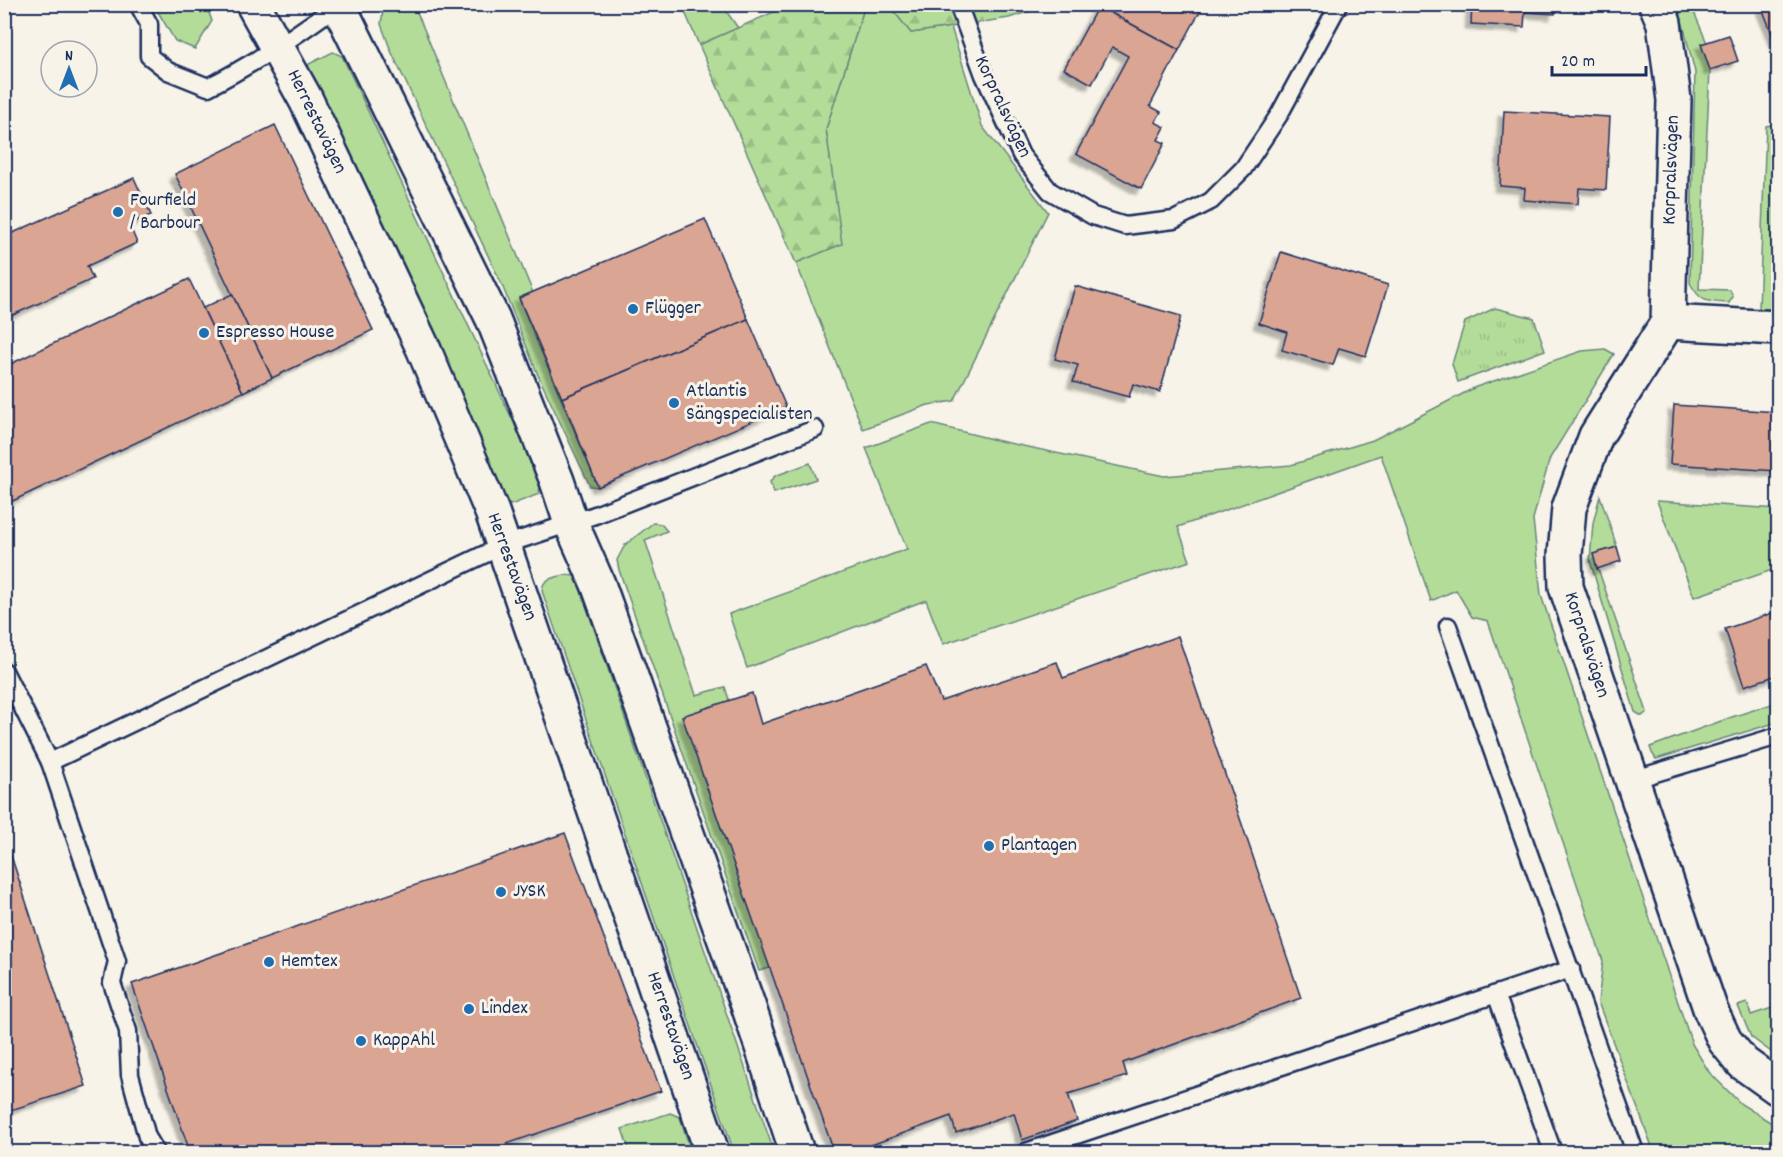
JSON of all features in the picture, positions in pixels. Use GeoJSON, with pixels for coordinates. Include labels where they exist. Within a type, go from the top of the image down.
{"type":"FeatureCollection","features":[{"type":"Feature","properties":{"kind":"street","name":"Herrestavägen"},"geometry":{"type":"LineString","coordinates":[[254,4],[306,100],[424,350],[492,512],[712,1152]]}},
{"type":"Feature","properties":{"kind":"street","name":"Korpralsvägen"},"geometry":{"type":"LineString","coordinates":[[1656,4],[1664,23],[1674,100],[1668,322],[1596,436],[1569,508],[1565,555],[1566,587],[1711,1011],[1725,1041],[1743,1063],[1779,1088]]}},
{"type":"Feature","properties":{"kind":"street"},"geometry":{"type":"LineString","coordinates":[[338,5],[493,319],[557,481],[571,524],[606,606],[748,1005],[797,1152]]}},
{"type":"Feature","properties":{"kind":"street"},"geometry":{"type":"LineString","coordinates":[[1668,322],[1779,328]]}},
{"type":"Feature","properties":{"kind":"lane"},"geometry":{"type":"LineString","coordinates":[[138,4],[149,24],[149,56],[168,71],[208,87],[237,73],[338,5]]}},
{"type":"Feature","properties":{"kind":"lane","name":"Korpralsvägen"},"geometry":{"type":"LineString","coordinates":[[958,4],[984,75],[1021,155],[1050,191],[1093,216],[1125,225],[1174,220],[1211,201],[1243,170],[1279,115],[1339,4]]}},
{"type":"Feature","properties":{"kind":"lane"},"geometry":{"type":"LineString","coordinates":[[50,762],[504,545],[571,524],[814,429]]}},
{"type":"Feature","properties":{"kind":"lane"},"geometry":{"type":"LineString","coordinates":[[1448,626],[1635,1152]]}},
{"type":"Feature","properties":{"kind":"lane"},"geometry":{"type":"LineString","coordinates":[[4,671],[50,762],[117,961],[112,983],[128,1031],[130,1075],[147,1137],[156,1152]]}},
{"type":"Feature","properties":{"kind":"lane"},"geometry":{"type":"LineString","coordinates":[[1632,780],[1779,736]]}},
{"type":"Feature","properties":{"kind":"lane"},"geometry":{"type":"LineString","coordinates":[[1026,1152],[1571,969]]}},
{"type":"Feature","properties":{"kind":"lane"},"geometry":{"type":"LineString","coordinates":[[1496,994],[1553,1152]]}},
{"type":"Feature","properties":{"kind":"green space"},"geometry":{"type":"Polygon","coordinates":[[[154,5],[206,5],[212,21],[195,49],[175,41],[154,5]]]}},
{"type":"Feature","properties":{"kind":"green space"},"geometry":{"type":"Polygon","coordinates":[[[384,5],[414,5],[533,293],[519,299],[598,487],[590,486],[538,375],[502,285],[391,51],[381,24],[384,5]]]}},
{"type":"Feature","properties":{"kind":"green space"},"geometry":{"type":"Polygon","coordinates":[[[682,5],[722,5],[738,28],[699,45],[682,5]]]}},
{"type":"Feature","properties":{"kind":"green space"},"geometry":{"type":"Polygon","coordinates":[[[777,5],[865,5],[826,129],[842,244],[796,263],[699,45],[776,11],[777,5]]]}},
{"type":"Feature","properties":{"kind":"green space"},"geometry":{"type":"Polygon","coordinates":[[[865,5],[889,5],[911,33],[951,27],[982,126],[1048,212],[954,401],[928,405],[863,429],[796,263],[841,244],[826,129],[865,5]]]}},
{"type":"Feature","properties":{"kind":"green space"},"geometry":{"type":"Polygon","coordinates":[[[889,5],[1049,5],[1009,18],[911,33],[889,5]]]}},
{"type":"Feature","properties":{"kind":"green space"},"geometry":{"type":"Polygon","coordinates":[[[1678,5],[1691,5],[1707,43],[1702,45],[1710,70],[1699,289],[1730,290],[1733,297],[1729,303],[1701,298],[1690,283],[1695,72],[1678,5]]]}},
{"type":"Feature","properties":{"kind":"green space"},"geometry":{"type":"Polygon","coordinates":[[[333,52],[342,56],[514,423],[540,485],[539,494],[511,505],[502,501],[306,74],[309,64],[333,52]]]}},
{"type":"Feature","properties":{"kind":"green space"},"geometry":{"type":"Polygon","coordinates":[[[1778,124],[1778,309],[1759,309],[1766,126],[1778,124]]]}},
{"type":"Feature","properties":{"kind":"green space"},"geometry":{"type":"Polygon","coordinates":[[[1495,308],[1534,318],[1545,350],[1458,382],[1452,364],[1465,322],[1495,308]]]}},
{"type":"Feature","properties":{"kind":"green space"},"geometry":{"type":"Polygon","coordinates":[[[1605,349],[1614,354],[1550,458],[1533,519],[1541,595],[1692,1044],[1709,1072],[1741,1104],[1778,1127],[1778,1152],[1654,1152],[1598,1002],[1603,961],[1488,621],[1472,617],[1456,590],[1431,601],[1381,455],[1178,527],[1190,561],[943,644],[926,600],[747,668],[729,614],[907,549],[866,448],[931,424],[1164,476],[1291,465],[1373,440],[1476,387],[1582,351],[1605,349]]]}},
{"type":"Feature","properties":{"kind":"green space"},"geometry":{"type":"Polygon","coordinates":[[[810,463],[816,479],[774,493],[770,482],[775,476],[810,463]]]}},
{"type":"Feature","properties":{"kind":"green space"},"geometry":{"type":"Polygon","coordinates":[[[1600,496],[1617,547],[1593,554],[1647,712],[1642,716],[1635,712],[1590,561],[1593,523],[1600,496]]]}},
{"type":"Feature","properties":{"kind":"green space"},"geometry":{"type":"Polygon","coordinates":[[[1657,501],[1778,509],[1778,568],[1694,597],[1657,501]]]}},
{"type":"Feature","properties":{"kind":"green space"},"geometry":{"type":"Polygon","coordinates":[[[653,523],[661,524],[667,531],[645,540],[696,695],[725,687],[729,700],[770,968],[759,971],[619,570],[617,560],[625,545],[653,523]]]}},
{"type":"Feature","properties":{"kind":"green space"},"geometry":{"type":"Polygon","coordinates":[[[565,575],[576,576],[774,1152],[734,1152],[542,591],[546,581],[565,575]]]}},
{"type":"Feature","properties":{"kind":"green space"},"geometry":{"type":"Polygon","coordinates":[[[1778,702],[1778,722],[1656,759],[1652,753],[1650,747],[1778,702]]]}},
{"type":"Feature","properties":{"kind":"green space"},"geometry":{"type":"Polygon","coordinates":[[[1747,1003],[1751,1015],[1778,1006],[1778,1057],[1751,1037],[1738,1006],[1747,1003]]]}},
{"type":"Feature","properties":{"kind":"green space"},"geometry":{"type":"Polygon","coordinates":[[[670,1113],[680,1117],[691,1152],[630,1152],[622,1129],[670,1113]]]}},
{"type":"Feature","properties":{"kind":"building"},"geometry":{"type":"Polygon","coordinates":[[[1099,4],[1204,4],[1179,50],[1098,6],[1099,4]]]}},
{"type":"Feature","properties":{"kind":"building"},"geometry":{"type":"Polygon","coordinates":[[[1472,4],[1556,4],[1555,14],[1525,12],[1524,27],[1471,24],[1472,4]]]}},
{"type":"Feature","properties":{"kind":"building"},"geometry":{"type":"Polygon","coordinates":[[[1778,4],[1778,43],[1776,44],[1762,8],[1778,4]]]}},
{"type":"Feature","properties":{"kind":"building"},"geometry":{"type":"Polygon","coordinates":[[[1098,6],[1179,50],[1150,106],[1161,112],[1155,122],[1165,127],[1158,140],[1165,143],[1141,189],[1076,154],[1128,56],[1112,47],[1092,84],[1064,69],[1098,6]]]}},
{"type":"Feature","properties":{"kind":"building"},"geometry":{"type":"Polygon","coordinates":[[[1729,35],[1738,61],[1710,70],[1701,44],[1729,35]]]}},
{"type":"Feature","properties":{"kind":"building"},"geometry":{"type":"Polygon","coordinates":[[[1504,111],[1610,117],[1606,190],[1579,188],[1578,204],[1524,200],[1525,188],[1500,186],[1504,111]]]}},
{"type":"Feature","properties":{"kind":"building"},"geometry":{"type":"Polygon","coordinates":[[[275,125],[373,330],[272,378],[175,174],[275,125]]]}},
{"type":"Feature","properties":{"kind":"building"},"geometry":{"type":"Polygon","coordinates":[[[134,178],[151,215],[129,224],[137,243],[87,266],[93,279],[4,319],[4,237],[134,178]]]}},
{"type":"Feature","properties":{"kind":"building","name":"Flügger"},"geometry":{"type":"Polygon","coordinates":[[[705,219],[748,319],[562,398],[519,298],[705,219]]]}},
{"type":"Feature","properties":{"kind":"building"},"geometry":{"type":"Polygon","coordinates":[[[1281,252],[1388,285],[1366,356],[1339,348],[1333,365],[1282,350],[1287,332],[1259,323],[1281,252]]]}},
{"type":"Feature","properties":{"kind":"building"},"geometry":{"type":"Polygon","coordinates":[[[189,279],[243,392],[4,505],[4,367],[189,279]]]}},
{"type":"Feature","properties":{"kind":"building"},"geometry":{"type":"Polygon","coordinates":[[[1075,286],[1181,316],[1160,392],[1133,384],[1129,397],[1073,382],[1078,365],[1055,359],[1075,286]]]}},
{"type":"Feature","properties":{"kind":"building"},"geometry":{"type":"Polygon","coordinates":[[[232,294],[272,378],[243,392],[203,308],[232,294]]]}},
{"type":"Feature","properties":{"kind":"building","name":"Atlantis Sängspecialisten"},"geometry":{"type":"Polygon","coordinates":[[[748,319],[786,407],[598,487],[562,398],[748,319]]]}},
{"type":"Feature","properties":{"kind":"building"},"geometry":{"type":"Polygon","coordinates":[[[1674,405],[1778,412],[1778,471],[1670,464],[1674,405]]]}},
{"type":"Feature","properties":{"kind":"building"},"geometry":{"type":"Polygon","coordinates":[[[1617,547],[1621,561],[1597,569],[1593,554],[1617,547]]]}},
{"type":"Feature","properties":{"kind":"building"},"geometry":{"type":"Polygon","coordinates":[[[1778,611],[1778,675],[1744,686],[1725,629],[1778,611]]]}},
{"type":"Feature","properties":{"kind":"building","name":"Plantagen"},"geometry":{"type":"Polygon","coordinates":[[[1178,636],[1301,998],[1123,1063],[1127,1076],[1068,1094],[1077,1121],[1022,1140],[1014,1113],[956,1133],[951,1116],[852,1152],[834,1152],[682,716],[752,693],[761,724],[926,666],[941,701],[1057,662],[1063,678],[1178,636]]]}},
{"type":"Feature","properties":{"kind":"building"},"geometry":{"type":"Polygon","coordinates":[[[565,833],[661,1091],[483,1152],[190,1152],[132,984],[565,833]]]}},
{"type":"Feature","properties":{"kind":"building"},"geometry":{"type":"Polygon","coordinates":[[[4,834],[86,1086],[5,1112],[4,1111],[4,834]]]}},
{"type":"Feature","properties":{"kind":"place","name":"Fourfield / Barbour"},"geometry":{"type":"Point","coordinates":[118,212]}},
{"type":"Feature","properties":{"kind":"place","name":"Flügger"},"geometry":{"type":"Point","coordinates":[633,309]}},
{"type":"Feature","properties":{"kind":"place","name":"Espresso House"},"geometry":{"type":"Point","coordinates":[204,333]}},
{"type":"Feature","properties":{"kind":"place","name":"Atlantis Sängspecialisten"},"geometry":{"type":"Point","coordinates":[674,403]}},
{"type":"Feature","properties":{"kind":"place","name":"Plantagen"},"geometry":{"type":"Point","coordinates":[989,846]}},
{"type":"Feature","properties":{"kind":"place","name":"JYSK"},"geometry":{"type":"Point","coordinates":[501,892]}},
{"type":"Feature","properties":{"kind":"place","name":"Hemtex"},"geometry":{"type":"Point","coordinates":[269,962]}},
{"type":"Feature","properties":{"kind":"place","name":"Lindex"},"geometry":{"type":"Point","coordinates":[469,1009]}},
{"type":"Feature","properties":{"kind":"place","name":"KappAhl"},"geometry":{"type":"Point","coordinates":[361,1041]}}]}
